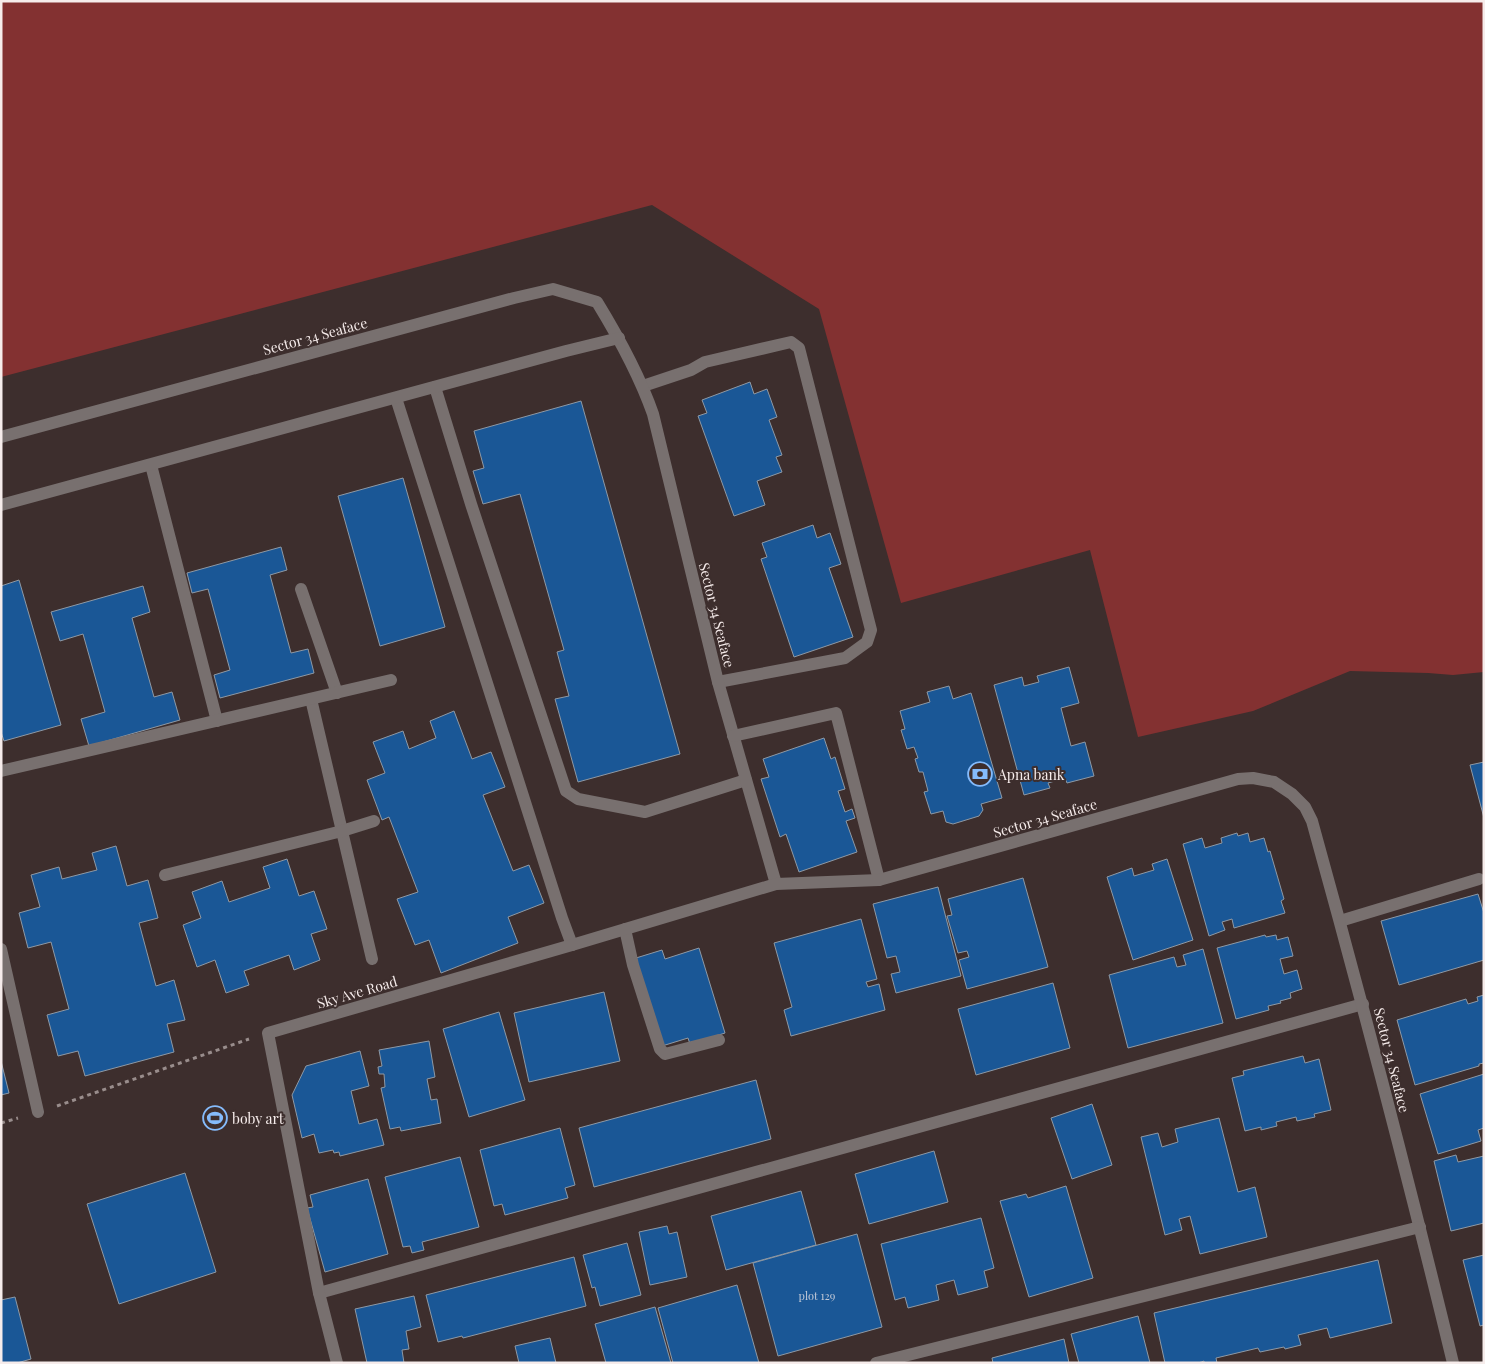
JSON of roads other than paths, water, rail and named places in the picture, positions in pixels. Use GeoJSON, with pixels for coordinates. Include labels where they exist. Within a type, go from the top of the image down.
{"type":"FeatureCollection","features":[{"type":"Feature","properties":{"kind":"street","name":"Sector 34 Seaface"},"geometry":{"type":"LineString","coordinates":[[1,437],[505,300],[553,289],[597,302],[619,338],[643,386],[653,414],[718,682],[776,884],[879,880],[1238,779],[1253,778],[1274,782],[1292,794],[1305,807],[1312,821],[1363,1004],[1453,1363]]}},
{"type":"Feature","properties":{"kind":"street"},"geometry":{"type":"LineString","coordinates":[[1,505],[619,338]]}},
{"type":"Feature","properties":{"kind":"street"},"geometry":{"type":"LineString","coordinates":[[643,386],[691,370],[706,362],[791,342],[798,348],[871,630],[867,642],[846,658],[718,682]]}},
{"type":"Feature","properties":{"kind":"street"},"geometry":{"type":"LineString","coordinates":[[434,387],[566,790],[578,799],[645,812],[746,780]]}},
{"type":"Feature","properties":{"kind":"street"},"geometry":{"type":"LineString","coordinates":[[396,398],[572,945]]}},
{"type":"Feature","properties":{"kind":"street"},"geometry":{"type":"LineString","coordinates":[[151,464],[217,721]]}},
{"type":"Feature","properties":{"kind":"street"},"geometry":{"type":"LineString","coordinates":[[302,589],[337,693]]}},
{"type":"Feature","properties":{"kind":"street"},"geometry":{"type":"LineString","coordinates":[[1,771],[391,680]]}},
{"type":"Feature","properties":{"kind":"street"},"geometry":{"type":"LineString","coordinates":[[311,699],[372,959]]}},
{"type":"Feature","properties":{"kind":"street"},"geometry":{"type":"LineString","coordinates":[[733,736],[836,713],[879,880]]}},
{"type":"Feature","properties":{"kind":"street"},"geometry":{"type":"LineString","coordinates":[[165,875],[342,831],[374,821]]}},
{"type":"Feature","properties":{"kind":"street"},"geometry":{"type":"LineString","coordinates":[[1340,922],[1479,879]]}},
{"type":"Feature","properties":{"kind":"street","name":"Sky Ave Road"},"geometry":{"type":"LineString","coordinates":[[337,1363],[320,1294],[268,1033],[776,884]]}},
{"type":"Feature","properties":{"kind":"street"},"geometry":{"type":"LineString","coordinates":[[625,929],[633,965],[660,1049],[665,1054],[719,1040]]}},
{"type":"Feature","properties":{"kind":"street"},"geometry":{"type":"LineString","coordinates":[[1,948],[38,1112]]}},
{"type":"Feature","properties":{"kind":"street"},"geometry":{"type":"LineString","coordinates":[[320,1294],[1363,1004]]}},
{"type":"Feature","properties":{"kind":"street"},"geometry":{"type":"LineString","coordinates":[[884,1362],[1420,1227]]}},
{"type":"Feature","properties":{"kind":"place","name":"Apna bank"},"geometry":{"type":"Point","coordinates":[980,774]}},
{"type":"Feature","properties":{"kind":"place","name":"boby art"},"geometry":{"type":"Point","coordinates":[215,1118]}}]}
